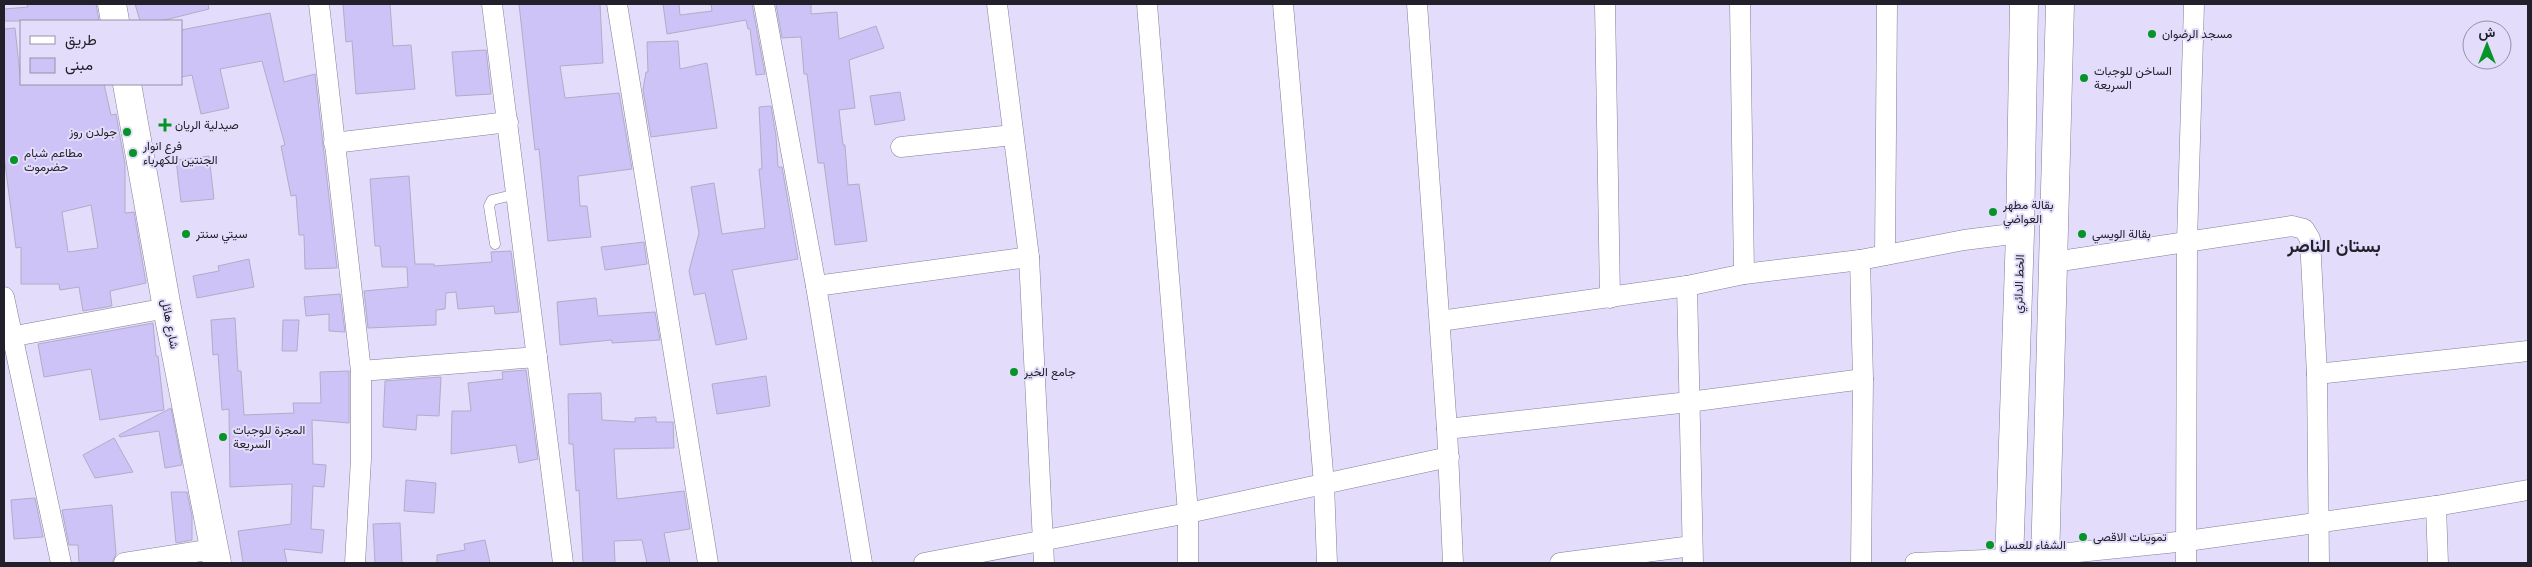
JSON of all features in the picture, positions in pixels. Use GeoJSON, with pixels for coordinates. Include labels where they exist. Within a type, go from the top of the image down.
{"type":"FeatureCollection","features":[{"type":"Feature","properties":{"kind":"main road"},"geometry":{"type":"LineString","coordinates":[[112,4],[116,20]]}},
{"type":"Feature","properties":{"kind":"main road","name":"الخط الدائري"},"geometry":{"type":"LineString","coordinates":[[2009,561],[2020,234],[2024,4]]}},
{"type":"Feature","properties":{"kind":"main road"},"geometry":{"type":"LineString","coordinates":[[2045,559],[2060,4]]}},
{"type":"Feature","properties":{"kind":"main road","name":"شارع هائل"},"geometry":{"type":"LineString","coordinates":[[127,85],[167,308],[216,556]]}},
{"type":"Feature","properties":{"kind":"street"},"geometry":{"type":"LineString","coordinates":[[318,4],[361,371],[360,459],[355,563]]}},
{"type":"Feature","properties":{"kind":"street"},"geometry":{"type":"LineString","coordinates":[[492,4],[563,563]]}},
{"type":"Feature","properties":{"kind":"street"},"geometry":{"type":"LineString","coordinates":[[617,4],[708,563]]}},
{"type":"Feature","properties":{"kind":"street"},"geometry":{"type":"LineString","coordinates":[[764,4],[816,286],[862,563]]}},
{"type":"Feature","properties":{"kind":"street"},"geometry":{"type":"LineString","coordinates":[[997,4],[1029,257],[1044,563]]}},
{"type":"Feature","properties":{"kind":"street"},"geometry":{"type":"LineString","coordinates":[[1147,4],[1188,513],[1188,563]]}},
{"type":"Feature","properties":{"kind":"street"},"geometry":{"type":"LineString","coordinates":[[1283,4],[1324,484],[1327,563]]}},
{"type":"Feature","properties":{"kind":"street"},"geometry":{"type":"LineString","coordinates":[[1417,4],[1447,429],[1453,563]]}},
{"type":"Feature","properties":{"kind":"street"},"geometry":{"type":"LineString","coordinates":[[1604,4],[1610,298]]}},
{"type":"Feature","properties":{"kind":"street"},"geometry":{"type":"LineString","coordinates":[[1740,4],[1744,274]]}},
{"type":"Feature","properties":{"kind":"street"},"geometry":{"type":"LineString","coordinates":[[1885,255],[1887,4]]}},
{"type":"Feature","properties":{"kind":"street"},"geometry":{"type":"LineString","coordinates":[[2186,563],[2187,242],[2194,4]]}},
{"type":"Feature","properties":{"kind":"street"},"geometry":{"type":"LineString","coordinates":[[334,143],[508,122]]}},
{"type":"Feature","properties":{"kind":"street"},"geometry":{"type":"LineString","coordinates":[[901,147],[1013,134]]}},
{"type":"Feature","properties":{"kind":"street"},"geometry":{"type":"LineString","coordinates":[[2054,262],[2292,226],[2304,229],[2310,239],[2316,374],[2318,563]]}},
{"type":"Feature","properties":{"kind":"street"},"geometry":{"type":"LineString","coordinates":[[1440,322],[1687,286],[1744,274],[1860,260],[1964,240],[2020,234]]}},
{"type":"Feature","properties":{"kind":"street"},"geometry":{"type":"LineString","coordinates":[[816,286],[1029,257]]}},
{"type":"Feature","properties":{"kind":"street"},"geometry":{"type":"LineString","coordinates":[[1860,260],[1863,379],[1860,563]]}},
{"type":"Feature","properties":{"kind":"street"},"geometry":{"type":"LineString","coordinates":[[1560,563],[1692,555],[1687,286]]}},
{"type":"Feature","properties":{"kind":"street"},"geometry":{"type":"LineString","coordinates":[[4,297],[8,337],[61,563]]}},
{"type":"Feature","properties":{"kind":"street"},"geometry":{"type":"LineString","coordinates":[[8,337],[167,308]]}},
{"type":"Feature","properties":{"kind":"street"},"geometry":{"type":"LineString","coordinates":[[2316,374],[2528,351]]}},
{"type":"Feature","properties":{"kind":"street"},"geometry":{"type":"LineString","coordinates":[[361,371],[537,358]]}},
{"type":"Feature","properties":{"kind":"street"},"geometry":{"type":"LineString","coordinates":[[1447,429],[1689,402],[1863,379]]}},
{"type":"Feature","properties":{"kind":"street"},"geometry":{"type":"LineString","coordinates":[[924,563],[1188,513],[1448,457]]}},
{"type":"Feature","properties":{"kind":"street"},"geometry":{"type":"LineString","coordinates":[[1915,563],[2045,559],[2436,506],[2528,490]]}},
{"type":"Feature","properties":{"kind":"street"},"geometry":{"type":"LineString","coordinates":[[2436,506],[2438,563]]}},
{"type":"Feature","properties":{"kind":"street"},"geometry":{"type":"LineString","coordinates":[[124,563],[216,556]]}},
{"type":"Feature","properties":{"kind":"lane"},"geometry":{"type":"LineString","coordinates":[[495,244],[489,206],[492,200],[517,194]]}},
{"type":"Feature","properties":{"kind":"building"},"geometry":{"type":"Polygon","coordinates":[[[27,4],[96,4],[99,20],[4,21],[4,9],[28,7],[27,4]]]}},
{"type":"Feature","properties":{"kind":"building"},"geometry":{"type":"Polygon","coordinates":[[[135,4],[208,4],[209,9],[165,20],[140,20],[135,4]]]}},
{"type":"Feature","properties":{"kind":"building"},"geometry":{"type":"Polygon","coordinates":[[[343,4],[390,4],[393,46],[411,45],[415,89],[356,94],[352,41],[346,42],[343,4]]]}},
{"type":"Feature","properties":{"kind":"building"},"geometry":{"type":"Polygon","coordinates":[[[519,4],[600,4],[603,63],[560,66],[565,98],[619,93],[632,169],[578,176],[580,206],[587,206],[591,237],[548,241],[539,149],[535,150],[519,4]]]}},
{"type":"Feature","properties":{"kind":"building"},"geometry":{"type":"Polygon","coordinates":[[[663,4],[679,4],[680,15],[712,11],[711,4],[752,4],[765,74],[756,75],[750,29],[748,29],[746,20],[667,34],[663,4]]]}},
{"type":"Feature","properties":{"kind":"building"},"geometry":{"type":"Polygon","coordinates":[[[776,4],[811,4],[811,14],[837,12],[839,39],[876,26],[884,48],[849,60],[855,108],[839,110],[843,145],[845,145],[848,185],[859,184],[867,241],[835,245],[824,163],[818,163],[807,74],[804,74],[801,37],[782,38],[776,4]]]}},
{"type":"Feature","properties":{"kind":"building"},"geometry":{"type":"Polygon","coordinates":[[[270,13],[284,82],[315,74],[337,268],[305,269],[304,235],[299,235],[296,195],[291,196],[281,146],[285,145],[262,61],[220,69],[229,108],[201,114],[192,75],[182,77],[182,30],[270,13]]]}},
{"type":"Feature","properties":{"kind":"building"},"geometry":{"type":"Polygon","coordinates":[[[15,28],[20,85],[104,85],[111,115],[116,114],[125,164],[125,213],[134,212],[146,283],[110,291],[112,306],[83,311],[79,287],[60,290],[59,284],[21,284],[21,247],[16,248],[4,156],[4,29],[15,28]],[[91,205],[62,212],[68,252],[98,248],[91,205]]]}},
{"type":"Feature","properties":{"kind":"building"},"geometry":{"type":"Polygon","coordinates":[[[678,41],[680,69],[707,63],[717,128],[651,137],[643,90],[646,72],[648,72],[647,42],[678,41]]]}},
{"type":"Feature","properties":{"kind":"building"},"geometry":{"type":"Polygon","coordinates":[[[486,50],[491,94],[456,96],[452,52],[486,50]]]}},
{"type":"Feature","properties":{"kind":"building"},"geometry":{"type":"Polygon","coordinates":[[[900,92],[905,120],[875,125],[870,96],[900,92]]]}},
{"type":"Feature","properties":{"kind":"building"},"geometry":{"type":"Polygon","coordinates":[[[771,106],[776,136],[778,167],[782,167],[798,259],[732,270],[747,339],[716,345],[705,293],[694,295],[689,271],[699,233],[691,187],[714,183],[722,234],[765,228],[759,169],[762,169],[759,107],[771,106]]]}},
{"type":"Feature","properties":{"kind":"building"},"geometry":{"type":"Polygon","coordinates":[[[209,156],[214,199],[181,202],[176,160],[209,156]]]}},
{"type":"Feature","properties":{"kind":"building"},"geometry":{"type":"Polygon","coordinates":[[[409,176],[415,264],[434,264],[434,266],[492,262],[491,252],[511,251],[519,312],[495,314],[494,306],[458,309],[456,292],[446,293],[445,309],[436,310],[436,325],[368,328],[364,291],[408,287],[407,267],[382,267],[380,246],[375,246],[370,179],[409,176]]]}},
{"type":"Feature","properties":{"kind":"building"},"geometry":{"type":"Polygon","coordinates":[[[644,242],[647,264],[605,270],[601,247],[644,242]]]}},
{"type":"Feature","properties":{"kind":"building"},"geometry":{"type":"Polygon","coordinates":[[[249,259],[254,287],[197,298],[193,276],[219,271],[218,266],[249,259]]]}},
{"type":"Feature","properties":{"kind":"building"},"geometry":{"type":"Polygon","coordinates":[[[340,294],[345,332],[329,331],[329,314],[306,316],[304,297],[340,294]]]}},
{"type":"Feature","properties":{"kind":"building"},"geometry":{"type":"Polygon","coordinates":[[[596,298],[598,316],[655,312],[660,340],[612,343],[612,340],[560,345],[557,302],[596,298]]]}},
{"type":"Feature","properties":{"kind":"building"},"geometry":{"type":"Polygon","coordinates":[[[235,318],[238,371],[241,371],[244,415],[294,413],[293,403],[321,403],[320,372],[349,371],[349,423],[312,420],[313,464],[326,465],[324,487],[313,486],[311,529],[324,530],[322,553],[284,549],[287,563],[243,563],[238,531],[291,524],[292,484],[230,487],[229,409],[222,410],[218,354],[213,355],[211,320],[235,318]]]}},
{"type":"Feature","properties":{"kind":"building"},"geometry":{"type":"Polygon","coordinates":[[[283,320],[299,320],[297,351],[282,351],[283,320]]]}},
{"type":"Feature","properties":{"kind":"building"},"geometry":{"type":"Polygon","coordinates":[[[153,323],[164,410],[100,420],[91,369],[44,377],[38,344],[153,323]]]}},
{"type":"Feature","properties":{"kind":"building"},"geometry":{"type":"Polygon","coordinates":[[[526,370],[538,459],[519,463],[516,445],[451,454],[452,411],[471,411],[468,383],[503,379],[502,372],[526,370]]]}},
{"type":"Feature","properties":{"kind":"building"},"geometry":{"type":"Polygon","coordinates":[[[766,376],[770,406],[717,414],[712,384],[766,376]]]}},
{"type":"Feature","properties":{"kind":"building"},"geometry":{"type":"Polygon","coordinates":[[[441,377],[439,416],[417,415],[416,430],[383,427],[385,381],[441,377]]]}},
{"type":"Feature","properties":{"kind":"building"},"geometry":{"type":"Polygon","coordinates":[[[601,393],[602,420],[635,422],[635,418],[656,417],[656,422],[673,422],[674,448],[614,449],[617,499],[684,491],[690,529],[664,533],[670,563],[647,563],[642,540],[614,541],[615,563],[583,563],[579,490],[576,491],[573,444],[569,444],[568,394],[601,393]]]}},
{"type":"Feature","properties":{"kind":"building"},"geometry":{"type":"Polygon","coordinates":[[[171,408],[182,465],[165,468],[159,431],[120,437],[119,435],[171,408]]]}},
{"type":"Feature","properties":{"kind":"building"},"geometry":{"type":"Polygon","coordinates":[[[114,438],[133,472],[95,478],[83,455],[114,438]]]}},
{"type":"Feature","properties":{"kind":"building"},"geometry":{"type":"Polygon","coordinates":[[[406,480],[436,483],[434,513],[404,511],[406,480]]]}},
{"type":"Feature","properties":{"kind":"building"},"geometry":{"type":"Polygon","coordinates":[[[171,492],[187,492],[192,516],[192,540],[176,543],[171,492]]]}},
{"type":"Feature","properties":{"kind":"building"},"geometry":{"type":"Polygon","coordinates":[[[35,498],[43,537],[14,539],[11,500],[35,498]]]}},
{"type":"Feature","properties":{"kind":"building"},"geometry":{"type":"Polygon","coordinates":[[[112,505],[116,554],[112,563],[79,563],[78,545],[69,545],[62,510],[112,505]]]}},
{"type":"Feature","properties":{"kind":"building"},"geometry":{"type":"Polygon","coordinates":[[[400,523],[402,563],[375,563],[373,524],[400,523]]]}},
{"type":"Feature","properties":{"kind":"building"},"geometry":{"type":"Polygon","coordinates":[[[485,540],[490,563],[437,563],[437,555],[465,550],[464,544],[485,540]]]}},
{"type":"Feature","properties":{"kind":"place","name":"مسجد الرضوان"},"geometry":{"type":"Point","coordinates":[2152,34]}},
{"type":"Feature","properties":{"kind":"place","name":"الساخن للوجبات السريعة"},"geometry":{"type":"Point","coordinates":[2084,78]}},
{"type":"Feature","properties":{"kind":"place","name":"صيدلية الريان"},"geometry":{"type":"Point","coordinates":[165,125]}},
{"type":"Feature","properties":{"kind":"place","name":"جولدن روز"},"geometry":{"type":"Point","coordinates":[127,132]}},
{"type":"Feature","properties":{"kind":"place","name":"فرع انوار الجنتين للكهرباء"},"geometry":{"type":"Point","coordinates":[133,153]}},
{"type":"Feature","properties":{"kind":"place","name":"مطاعم شبام حضرموت"},"geometry":{"type":"Point","coordinates":[14,160]}},
{"type":"Feature","properties":{"kind":"place","name":"بقالة مطهر العواضي"},"geometry":{"type":"Point","coordinates":[1993,212]}},
{"type":"Feature","properties":{"kind":"place","name":"سيتي سنتر"},"geometry":{"type":"Point","coordinates":[186,234]}},
{"type":"Feature","properties":{"kind":"place","name":"بقالة الويسي"},"geometry":{"type":"Point","coordinates":[2082,234]}},
{"type":"Feature","properties":{"kind":"place","name":"جامع الخير"},"geometry":{"type":"Point","coordinates":[1014,372]}},
{"type":"Feature","properties":{"kind":"place","name":"المجرة للوجبات السريعة"},"geometry":{"type":"Point","coordinates":[223,437]}},
{"type":"Feature","properties":{"kind":"place","name":"تموينات الاقصى"},"geometry":{"type":"Point","coordinates":[2083,537]}},
{"type":"Feature","properties":{"kind":"place","name":"الشفاء للعسل"},"geometry":{"type":"Point","coordinates":[1990,545]}},
{"type":"Feature","properties":{"kind":"district","name":"بستان الناصر"},"geometry":{"type":"Point","coordinates":[2334,246]}}]}
